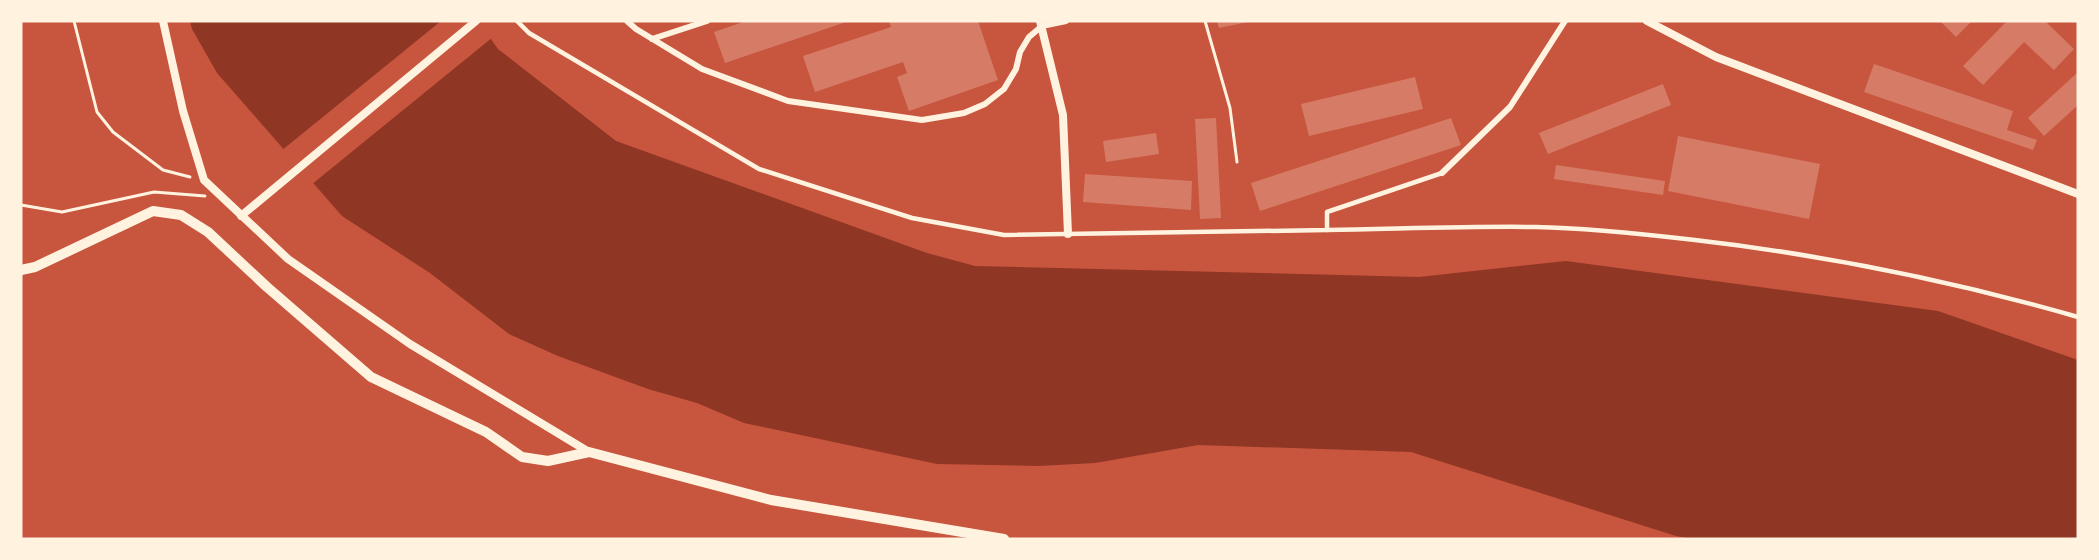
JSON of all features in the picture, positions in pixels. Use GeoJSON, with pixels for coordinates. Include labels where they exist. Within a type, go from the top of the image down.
{"type":"FeatureCollection","features":[{"type":"Feature","properties":{"kind":"main road"},"geometry":{"type":"LineString","coordinates":[[21,270],[35,267],[153,211],[181,216],[208,232],[267,287],[371,377],[486,432],[522,457],[548,461],[589,452],[771,500],[1004,539]]}},
{"type":"Feature","properties":{"kind":"street"},"geometry":{"type":"LineString","coordinates":[[163,21],[183,111],[204,180],[288,259],[410,344],[589,452]]}},
{"type":"Feature","properties":{"kind":"street"},"geometry":{"type":"LineString","coordinates":[[241,216],[476,21]]}},
{"type":"Feature","properties":{"kind":"street"},"geometry":{"type":"LineString","coordinates":[[517,21],[529,33],[759,168],[912,218],[1004,235],[1537,227],[1663,236],[1788,252],[1850,263],[1976,290],[2078,317]]}},
{"type":"Feature","properties":{"kind":"street"},"geometry":{"type":"LineString","coordinates":[[627,21],[702,69],[788,101],[922,120],[964,113],[986,104],[1004,89],[1016,69],[1020,52],[1041,23],[1066,21]]}},
{"type":"Feature","properties":{"kind":"street"},"geometry":{"type":"LineString","coordinates":[[652,39],[706,21]]}},
{"type":"Feature","properties":{"kind":"street"},"geometry":{"type":"LineString","coordinates":[[1327,230],[1328,212],[1442,172],[1510,107],[1565,21]]}},
{"type":"Feature","properties":{"kind":"street"},"geometry":{"type":"LineString","coordinates":[[1647,21],[1716,57],[2078,194]]}},
{"type":"Feature","properties":{"kind":"street"},"geometry":{"type":"LineString","coordinates":[[1041,23],[1063,115],[1068,234]]}},
{"type":"Feature","properties":{"kind":"lane"},"geometry":{"type":"LineString","coordinates":[[1205,21],[1230,108],[1237,162]]}},
{"type":"Feature","properties":{"kind":"path"},"geometry":{"type":"LineString","coordinates":[[74,21],[97,112],[114,132],[163,170],[204,180]]}},
{"type":"Feature","properties":{"kind":"path"},"geometry":{"type":"LineString","coordinates":[[21,205],[62,212],[154,192],[221,197]]}},
{"type":"Feature","properties":{"kind":"shaded area"},"geometry":{"type":"Polygon","coordinates":[[[190,21],[478,21],[498,49],[616,141],[927,253],[975,266],[1419,277],[1566,261],[1938,311],[2078,360],[2078,539],[1692,539],[1676,536],[1411,452],[1198,445],[1095,463],[1038,466],[937,464],[744,423],[697,403],[648,389],[558,356],[509,334],[430,273],[342,216],[217,73],[192,29],[190,21]]]}},
{"type":"Feature","properties":{"kind":"pier"},"geometry":{"type":"Polygon","coordinates":[[[441,21],[481,21],[493,37],[311,185],[281,151],[441,21]]]}},
{"type":"Feature","properties":{"kind":"building"},"geometry":{"type":"Polygon","coordinates":[[[746,21],[849,21],[725,63],[714,32],[746,21]]]}},
{"type":"Feature","properties":{"kind":"building"},"geometry":{"type":"Polygon","coordinates":[[[889,21],[978,21],[998,80],[909,111],[897,77],[907,73],[903,62],[815,92],[803,56],[891,27],[889,21]]]}},
{"type":"Feature","properties":{"kind":"building"},"geometry":{"type":"Polygon","coordinates":[[[1217,21],[1248,21],[1248,22],[1219,28],[1217,21]]]}},
{"type":"Feature","properties":{"kind":"building"},"geometry":{"type":"Polygon","coordinates":[[[1940,21],[1972,21],[1956,37],[1940,21]]]}},
{"type":"Feature","properties":{"kind":"building"},"geometry":{"type":"Polygon","coordinates":[[[2007,21],[2045,21],[2074,49],[2054,70],[2024,42],[1983,85],[1963,66],[2007,21]]]}},
{"type":"Feature","properties":{"kind":"building"},"geometry":{"type":"Polygon","coordinates":[[[1874,64],[2013,111],[2007,130],[2037,140],[2033,150],[1864,92],[1874,64]]]}},
{"type":"Feature","properties":{"kind":"building"},"geometry":{"type":"Polygon","coordinates":[[[2078,72],[2078,105],[2044,136],[2028,118],[2078,72]]]}},
{"type":"Feature","properties":{"kind":"building"},"geometry":{"type":"Polygon","coordinates":[[[1415,77],[1423,109],[1309,136],[1301,104],[1415,77]]]}},
{"type":"Feature","properties":{"kind":"building"},"geometry":{"type":"Polygon","coordinates":[[[1663,84],[1671,105],[1548,154],[1539,133],[1663,84]]]}},
{"type":"Feature","properties":{"kind":"building"},"geometry":{"type":"Polygon","coordinates":[[[1216,118],[1221,218],[1200,219],[1195,119],[1216,118]]]}},
{"type":"Feature","properties":{"kind":"building"},"geometry":{"type":"Polygon","coordinates":[[[1451,118],[1461,145],[1260,211],[1251,183],[1451,118]]]}},
{"type":"Feature","properties":{"kind":"building"},"geometry":{"type":"Polygon","coordinates":[[[1156,133],[1159,154],[1106,162],[1103,141],[1156,133]]]}},
{"type":"Feature","properties":{"kind":"building"},"geometry":{"type":"Polygon","coordinates":[[[1678,136],[1820,164],[1809,219],[1668,191],[1678,136]]]}},
{"type":"Feature","properties":{"kind":"building"},"geometry":{"type":"Polygon","coordinates":[[[1556,165],[1665,181],[1663,195],[1554,179],[1556,165]]]}},
{"type":"Feature","properties":{"kind":"building"},"geometry":{"type":"Polygon","coordinates":[[[1085,174],[1192,181],[1191,210],[1083,202],[1085,174]]]}}]}
